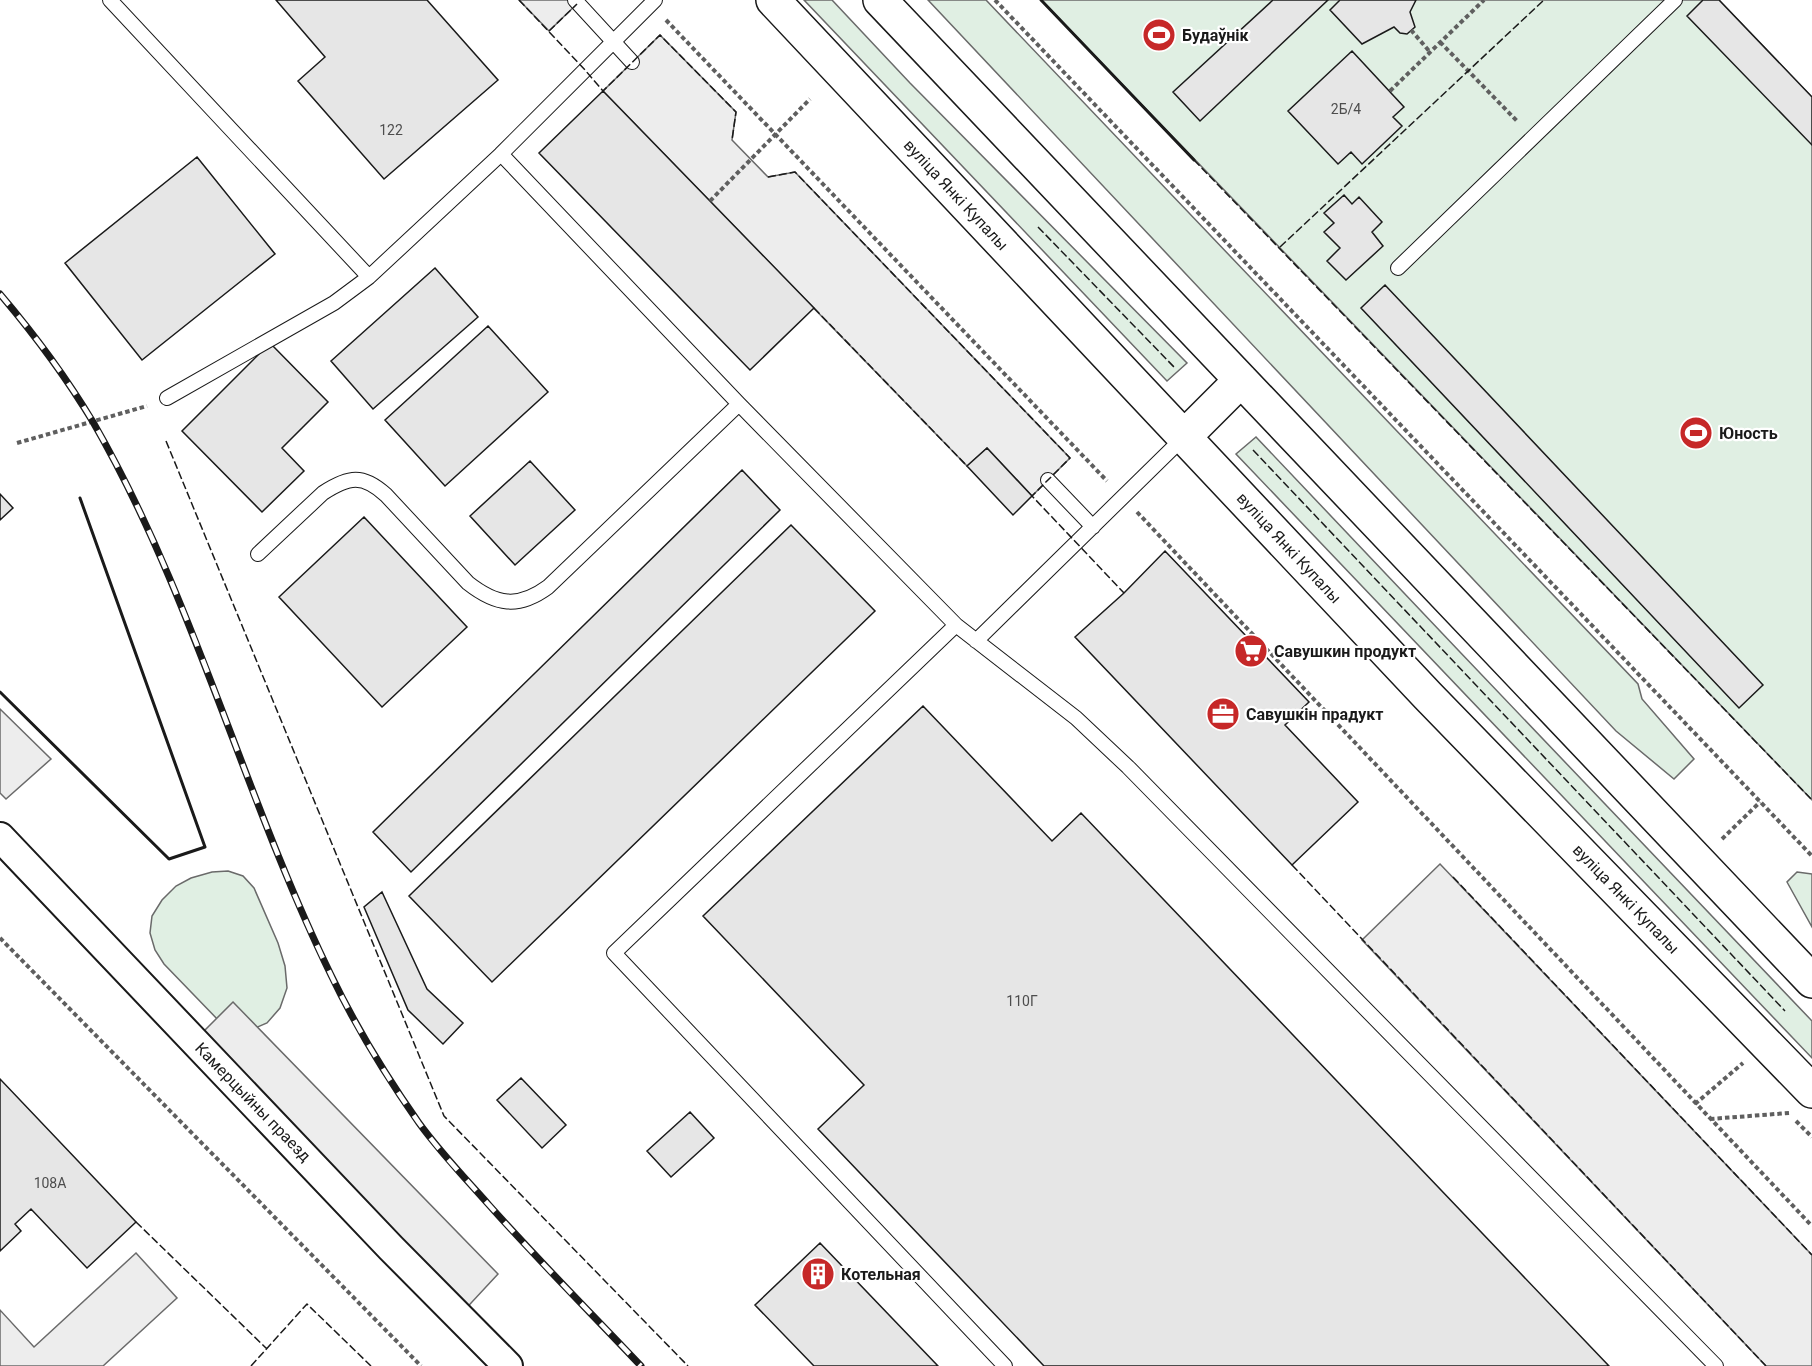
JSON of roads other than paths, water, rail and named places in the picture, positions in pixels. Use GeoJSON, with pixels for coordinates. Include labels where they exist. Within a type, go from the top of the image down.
{"type":"FeatureCollection","features":[{"type":"Feature","properties":{"kind":"main road","name":"вуліца Янкі Купалы"},"geometry":{"type":"LineString","coordinates":[[772,0],[1428,696],[1812,1091]]}},
{"type":"Feature","properties":{"kind":"main road"},"geometry":{"type":"LineString","coordinates":[[880,0],[1812,981]]}},
{"type":"Feature","properties":{"kind":"main road"},"geometry":{"type":"LineString","coordinates":[[1184,437],[1241,380]]}},
{"type":"Feature","properties":{"kind":"street","name":"Камерцыйны праезд"},"geometry":{"type":"LineString","coordinates":[[0,837],[391,1248],[508,1366]]}},
{"type":"Feature","properties":{"kind":"lane"},"geometry":{"type":"LineString","coordinates":[[110,0],[369,277]]}},
{"type":"Feature","properties":{"kind":"lane"},"geometry":{"type":"LineString","coordinates":[[575,0],[632,62]]}},
{"type":"Feature","properties":{"kind":"lane"},"geometry":{"type":"LineString","coordinates":[[1398,268],[1675,0]]}},
{"type":"Feature","properties":{"kind":"lane"},"geometry":{"type":"LineString","coordinates":[[167,398],[334,303],[369,277],[501,154],[653,2]]}},
{"type":"Feature","properties":{"kind":"lane"},"geometry":{"type":"LineString","coordinates":[[501,154],[739,404],[956,625],[1076,718],[1128,767],[1716,1366]]}},
{"type":"Feature","properties":{"kind":"lane"},"geometry":{"type":"LineString","coordinates":[[258,554],[323,493],[346,481],[360,479],[374,484],[468,583],[482,594],[497,601],[518,602],[535,596],[548,587],[739,404]]}},
{"type":"Feature","properties":{"kind":"lane"},"geometry":{"type":"LineString","coordinates":[[976,641],[1184,437]]}},
{"type":"Feature","properties":{"kind":"lane"},"geometry":{"type":"LineString","coordinates":[[1048,480],[1093,527]]}},
{"type":"Feature","properties":{"kind":"lane"},"geometry":{"type":"LineString","coordinates":[[956,625],[614,952],[1005,1366]]}},
{"type":"Feature","properties":{"kind":"railway"},"geometry":{"type":"LineString","coordinates":[[0,294],[72,389],[93,422],[129,489],[189,626],[300,907],[331,975],[372,1051],[419,1123],[444,1155],[526,1246],[641,1366]]}},
{"type":"Feature","properties":{"kind":"place","name":"Будаўнік"},"geometry":{"type":"Point","coordinates":[1159,35]}},
{"type":"Feature","properties":{"kind":"place","name":"Юность"},"geometry":{"type":"Point","coordinates":[1696,433]}},
{"type":"Feature","properties":{"kind":"place","name":"Савушкин продукт"},"geometry":{"type":"Point","coordinates":[1251,651]}},
{"type":"Feature","properties":{"kind":"place","name":"Савушкін прадукт"},"geometry":{"type":"Point","coordinates":[1223,714]}},
{"type":"Feature","properties":{"kind":"place","name":"Котельная"},"geometry":{"type":"Point","coordinates":[818,1274]}}]}
